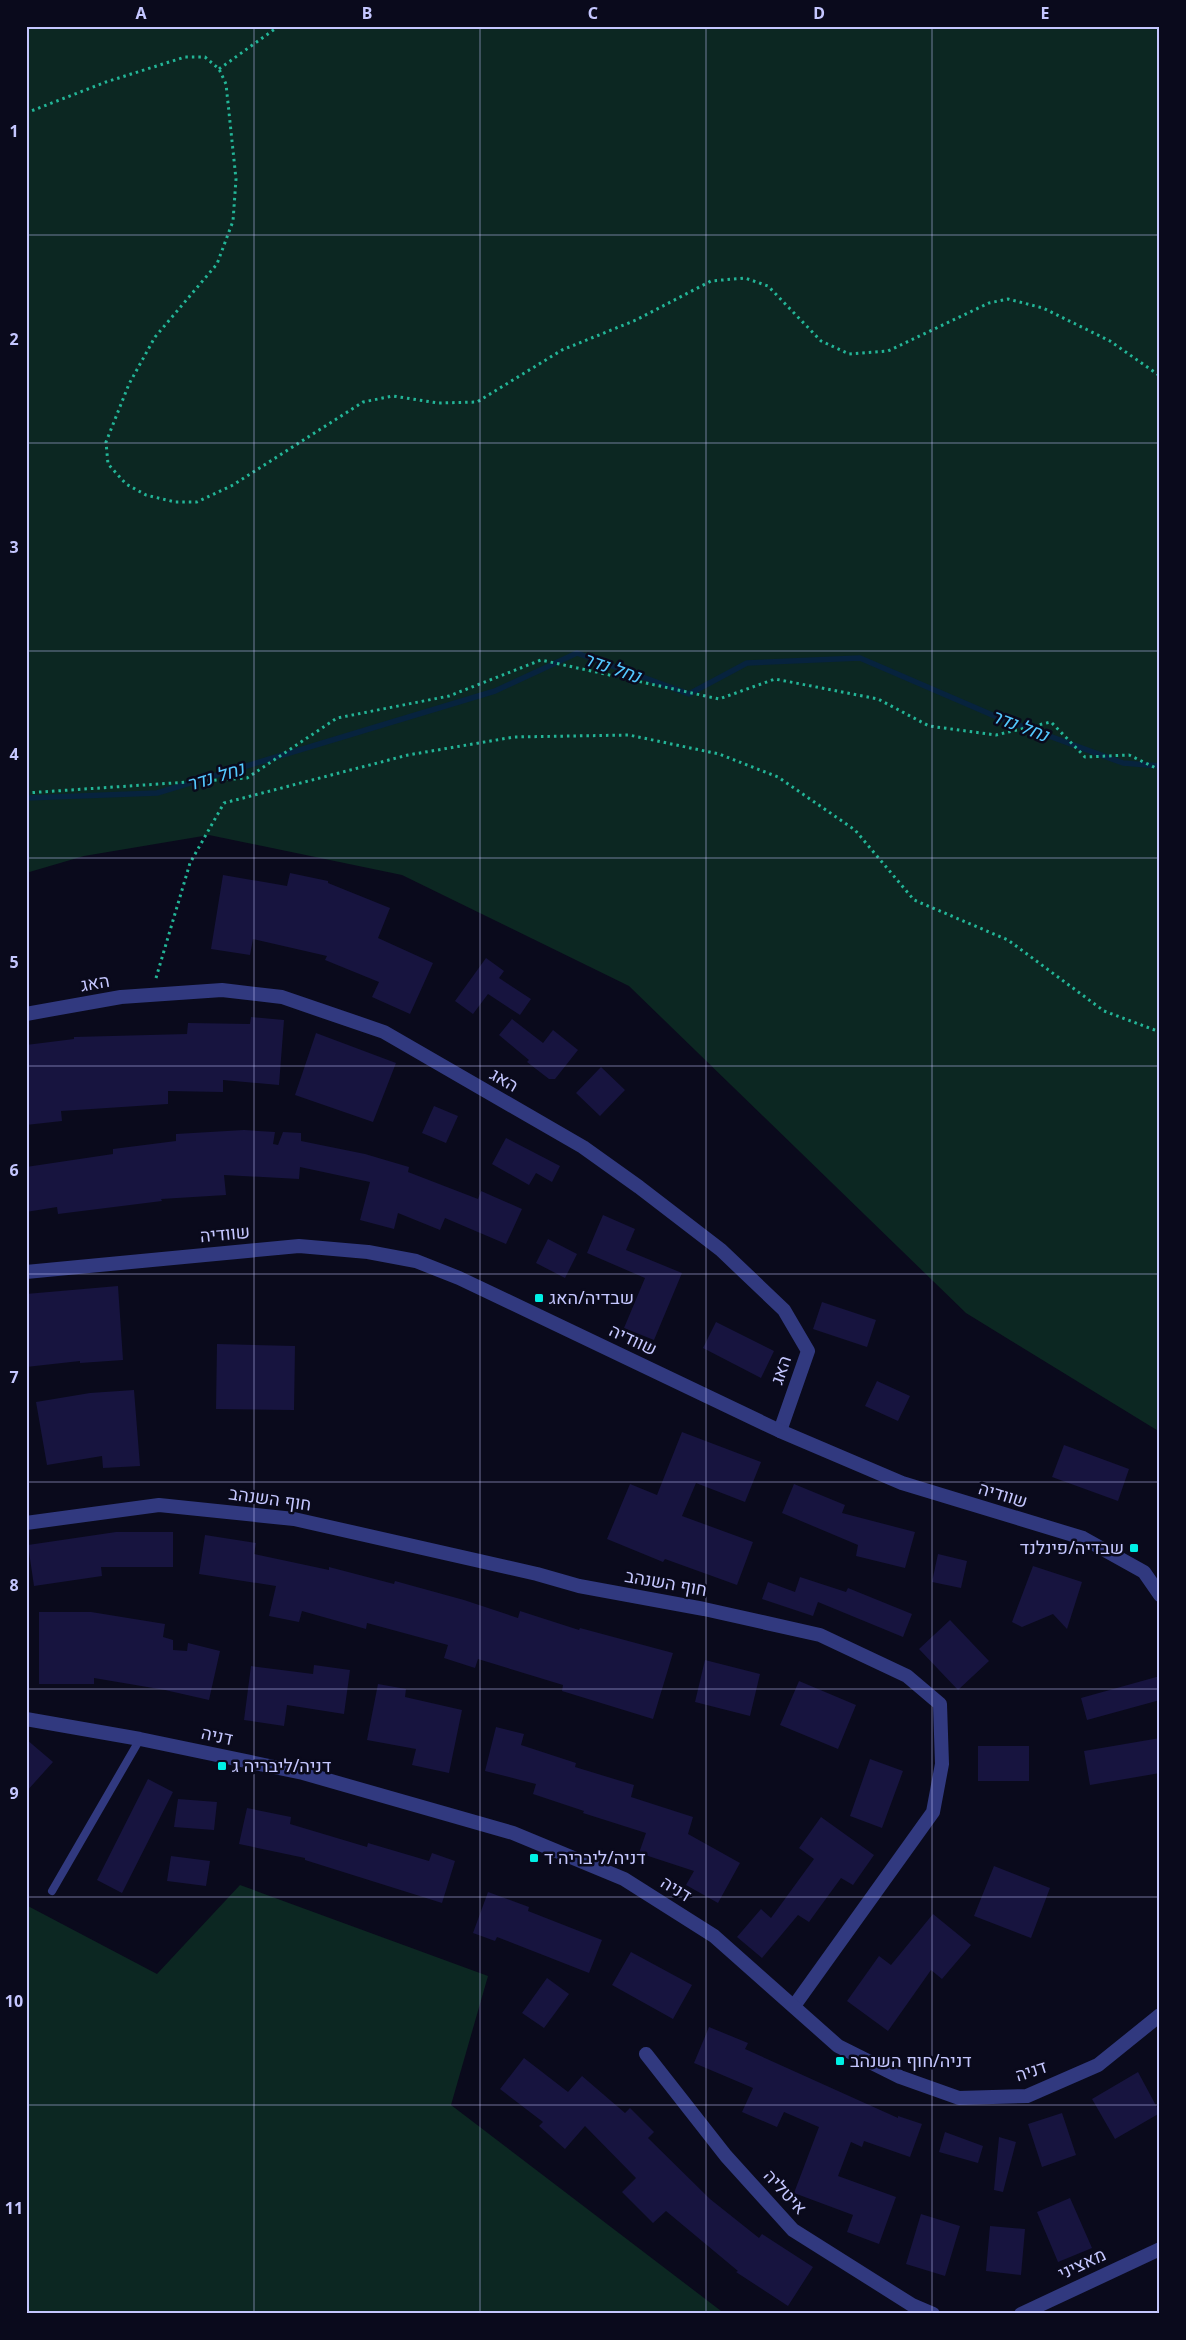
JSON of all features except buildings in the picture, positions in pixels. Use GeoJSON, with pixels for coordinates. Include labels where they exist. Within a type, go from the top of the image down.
{"type":"FeatureCollection","features":[{"type":"Feature","properties":{"kind":"street","name":"האג"},"geometry":{"type":"LineString","coordinates":[[26,1014],[121,997],[222,990],[282,997],[384,1032],[583,1147],[721,1250],[784,1310],[808,1351],[780,1431]]}},
{"type":"Feature","properties":{"kind":"street","name":"שוודיה"},"geometry":{"type":"LineString","coordinates":[[26,1272],[299,1246],[368,1252],[416,1261],[468,1282],[780,1431],[902,1484],[1083,1538],[1144,1572],[1160,1595]]}},
{"type":"Feature","properties":{"kind":"street","name":"חוף השנהב"},"geometry":{"type":"LineString","coordinates":[[26,1522],[159,1505],[294,1519],[537,1574],[579,1586],[704,1609],[820,1635],[907,1676],[940,1704],[942,1764],[933,1812],[794,2006]]}},
{"type":"Feature","properties":{"kind":"street","name":"דניה"},"geometry":{"type":"LineString","coordinates":[[26,1719],[140,1739],[303,1773],[513,1833],[624,1879],[714,1936],[838,2046],[900,2077],[959,2098],[1027,2096],[1098,2065],[1160,2015]]}},
{"type":"Feature","properties":{"kind":"street","name":"איטליה"},"geometry":{"type":"LineString","coordinates":[[646,2054],[726,2156],[793,2230],[897,2296],[933,2314]]}},
{"type":"Feature","properties":{"kind":"street","name":"מאציני"},"geometry":{"type":"LineString","coordinates":[[1021,2314],[1160,2249]]}},
{"type":"Feature","properties":{"kind":"lane"},"geometry":{"type":"LineString","coordinates":[[52,1891],[140,1739]]}},
{"type":"Feature","properties":{"kind":"path"},"geometry":{"type":"LineString","coordinates":[[219,69],[279,26]]}},
{"type":"Feature","properties":{"kind":"path"},"geometry":{"type":"LineString","coordinates":[[26,113],[106,82],[185,57],[206,57],[219,69],[226,84],[236,179],[234,221],[217,264],[155,337],[129,384],[106,442],[108,464],[126,484],[146,495],[175,502],[197,502],[233,485],[363,402],[393,396],[438,403],[477,402],[562,350],[636,320],[711,280],[745,278],[768,286],[821,341],[849,354],[888,351],[989,303],[1008,299],[1043,308],[1110,341],[1160,376]]}},
{"type":"Feature","properties":{"kind":"path"},"geometry":{"type":"LineString","coordinates":[[26,794],[246,778],[337,718],[449,696],[541,660],[719,700],[775,679],[878,699],[929,726],[996,735],[1051,722],[1085,758],[1129,755],[1160,770]]}},
{"type":"Feature","properties":{"kind":"path"},"geometry":{"type":"LineString","coordinates":[[150,995],[190,863],[224,803],[408,755],[514,737],[629,735],[719,754],[778,777],[855,830],[914,900],[1008,940],[1104,1011],[1160,1032]]}},
{"type":"Feature","properties":{"kind":"green space"},"geometry":{"type":"Polygon","coordinates":[[[26,26],[1160,26],[1160,1432],[966,1313],[629,986],[402,875],[209,835],[84,856],[26,873],[26,26]]]}},
{"type":"Feature","properties":{"kind":"green space"},"geometry":{"type":"Polygon","coordinates":[[[240,1885],[488,1976],[451,2105],[725,2314],[26,2314],[26,1905],[157,1974],[240,1885]]]}},
{"type":"Feature","properties":{"kind":"waterway","name":"נחל נדר"},"geometry":{"type":"LineString","coordinates":[[26,798],[157,793],[495,691],[577,653],[689,694],[747,663],[860,658],[997,717],[1123,763],[1160,766]]}},
{"type":"Feature","properties":{"kind":"place","name":"שבדיה/האג"},"geometry":{"type":"Point","coordinates":[539,1298]}},
{"type":"Feature","properties":{"kind":"place","name":"שבדיה/פינלנד"},"geometry":{"type":"Point","coordinates":[1134,1548]}},
{"type":"Feature","properties":{"kind":"place","name":"דניה/ליבריה ג"},"geometry":{"type":"Point","coordinates":[222,1766]}},
{"type":"Feature","properties":{"kind":"place","name":"דניה/ליבריה ד"},"geometry":{"type":"Point","coordinates":[534,1858]}},
{"type":"Feature","properties":{"kind":"place","name":"דניה/חוף השנהב"},"geometry":{"type":"Point","coordinates":[840,2061]}}]}
